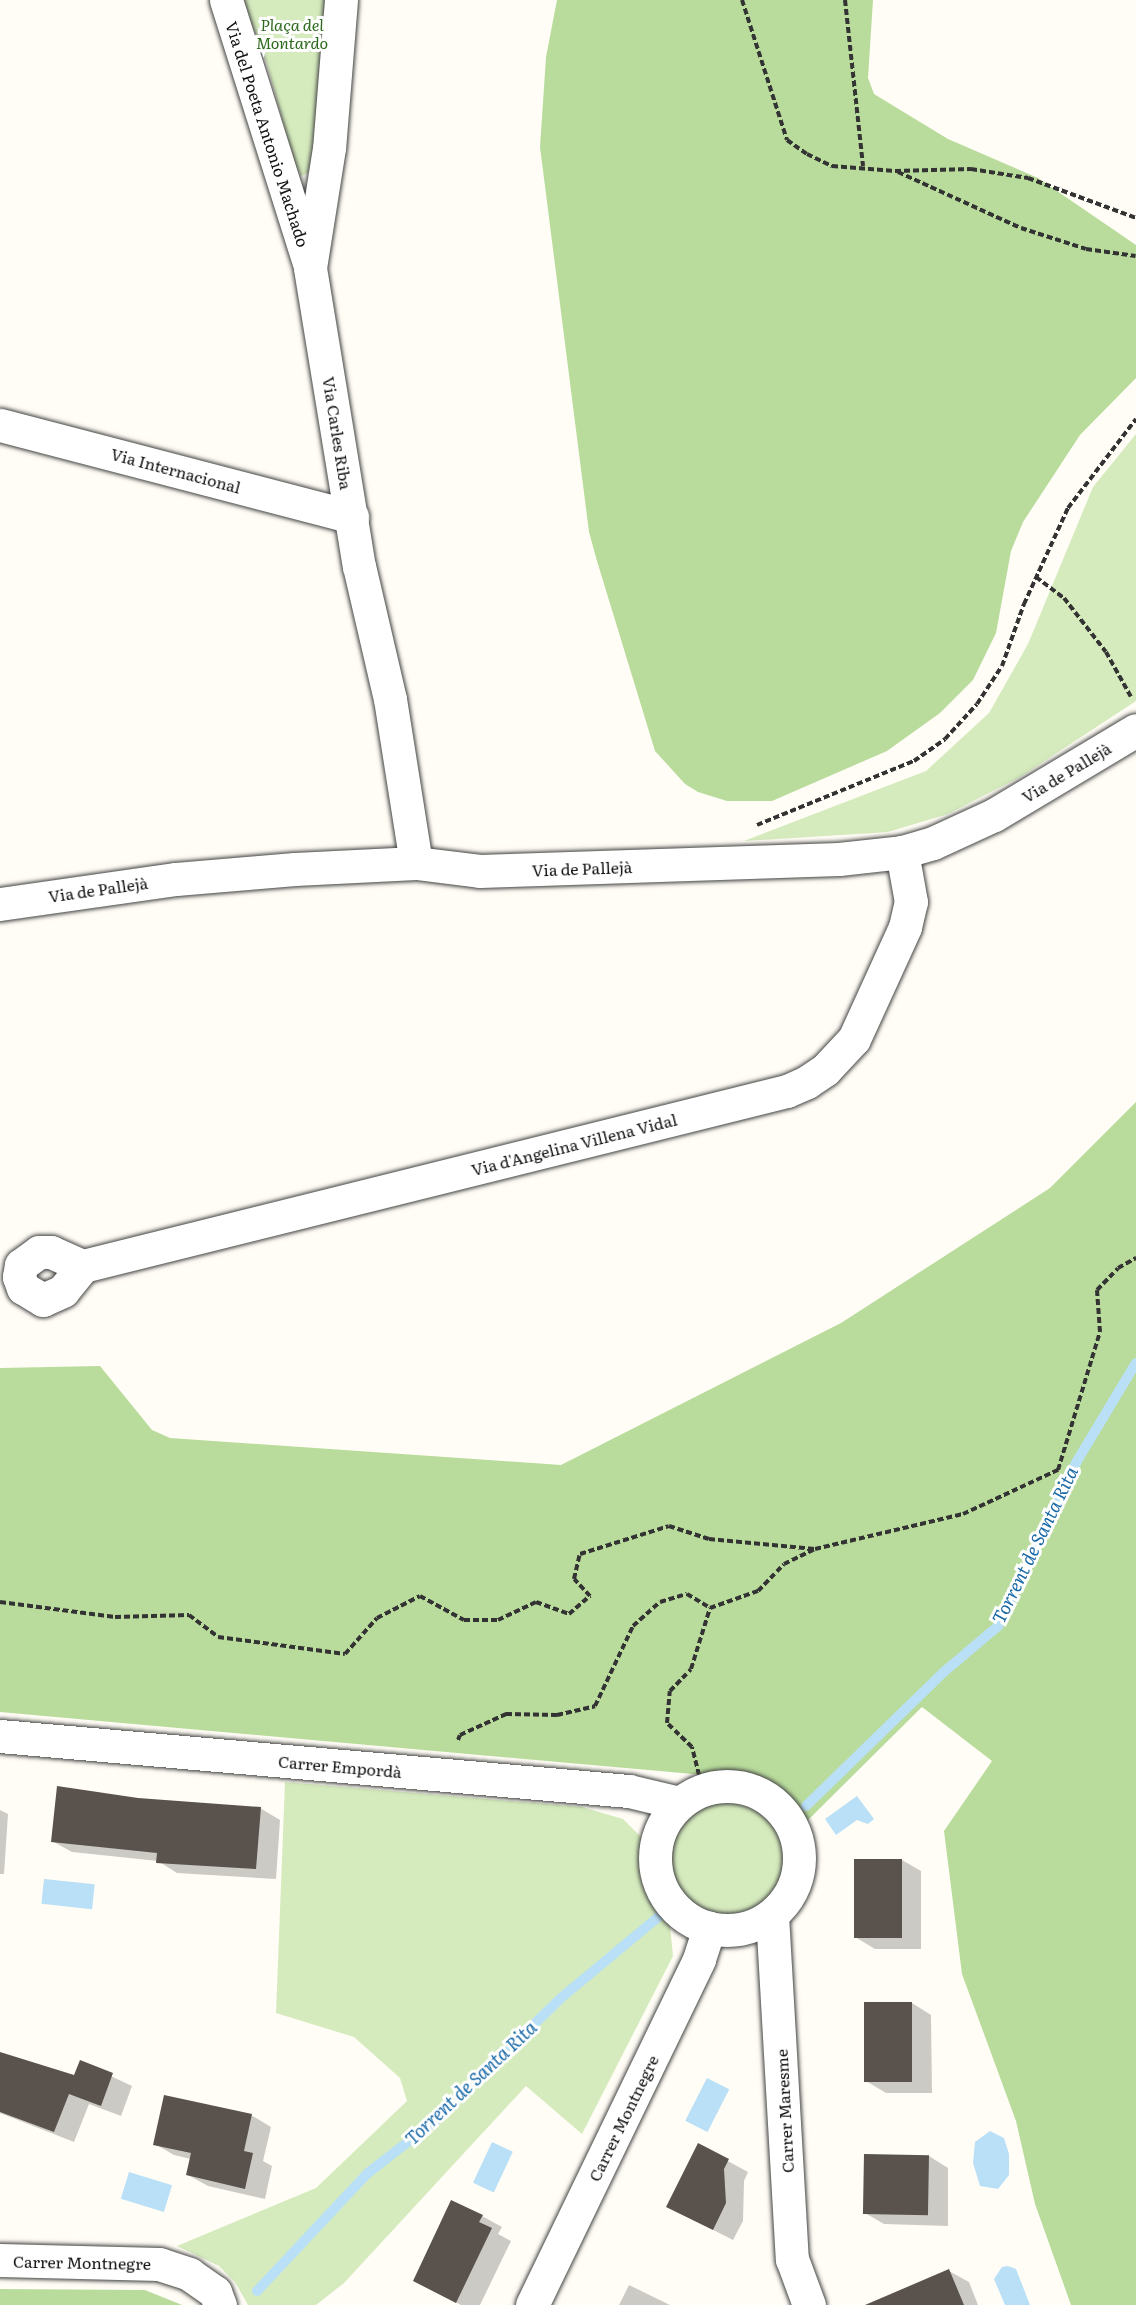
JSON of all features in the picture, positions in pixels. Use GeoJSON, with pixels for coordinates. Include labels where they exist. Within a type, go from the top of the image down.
{"type":"FeatureCollection","features":[{"type":"Feature","properties":{"kind":"street","name":"Via del Poeta Antonio Machado"},"geometry":{"type":"LineString","coordinates":[[226,0],[310,268]]}},
{"type":"Feature","properties":{"kind":"street","name":"Via Carles Riba"},"geometry":{"type":"LineString","coordinates":[[341,0],[329,148],[310,268],[352,517],[390,699],[416,863]]}},
{"type":"Feature","properties":{"kind":"street","name":"Via Internacional"},"geometry":{"type":"LineString","coordinates":[[0,424],[352,517]]}},
{"type":"Feature","properties":{"kind":"street","name":"Via de Pallejà"},"geometry":{"type":"LineString","coordinates":[[0,904],[176,879],[416,863],[480,871],[838,859],[902,852],[933,843],[994,815],[1136,730]]}},
{"type":"Feature","properties":{"kind":"street","name":"Via d'Angelina Villena Vidal"},"geometry":{"type":"LineString","coordinates":[[83,1266],[787,1091],[807,1082],[825,1070],[854,1039],[905,927],[911,902],[902,852]]}},
{"type":"Feature","properties":{"kind":"street","name":"Carrer Empordà"},"geometry":{"type":"LineString","coordinates":[[0,1736],[691,1797]]}},
{"type":"Feature","properties":{"kind":"street"},"geometry":{"type":"LineString","coordinates":[[733,1786],[759,1793],[782,1810],[796,1834],[800,1861],[793,1889],[772,1915],[751,1926],[709,1929],[671,1904],[659,1883],[654,1853],[661,1827],[691,1797],[733,1786]]}},
{"type":"Feature","properties":{"kind":"street","name":"Carrer Maresme"},"geometry":{"type":"LineString","coordinates":[[772,1915],[792,2259],[809,2305]]}},
{"type":"Feature","properties":{"kind":"street","name":"Carrer Montnegre"},"geometry":{"type":"LineString","coordinates":[[532,2305],[699,1959],[709,1929]]}},
{"type":"Feature","properties":{"kind":"street","name":"Carrer Montnegre"},"geometry":{"type":"LineString","coordinates":[[0,2260],[159,2264],[189,2274],[215,2292],[220,2305]]}},
{"type":"Feature","properties":{"kind":"path"},"geometry":{"type":"LineString","coordinates":[[741,0],[787,140],[832,166],[863,166],[895,171],[971,170],[1028,178],[1136,218]]}},
{"type":"Feature","properties":{"kind":"path"},"geometry":{"type":"LineString","coordinates":[[845,0],[863,166]]}},
{"type":"Feature","properties":{"kind":"path"},"geometry":{"type":"LineString","coordinates":[[895,171],[1021,228],[1086,249],[1136,256]]}},
{"type":"Feature","properties":{"kind":"path"},"geometry":{"type":"LineString","coordinates":[[752,827],[914,761],[945,739],[977,704],[1002,666],[1036,577],[1085,482],[1136,419]]}},
{"type":"Feature","properties":{"kind":"path"},"geometry":{"type":"LineString","coordinates":[[1036,577],[1064,598],[1106,652],[1136,706]]}},
{"type":"Feature","properties":{"kind":"path"},"geometry":{"type":"LineString","coordinates":[[710,1608],[758,1591],[784,1564],[815,1549],[963,1514],[1058,1470],[1100,1332],[1097,1290],[1118,1268],[1136,1258]]}},
{"type":"Feature","properties":{"kind":"path"},"geometry":{"type":"LineString","coordinates":[[0,1602],[115,1617],[189,1615],[218,1637],[345,1654],[377,1618],[420,1596],[464,1620],[498,1620],[536,1602],[569,1614],[590,1596],[574,1579],[580,1554],[669,1526],[709,1539],[815,1549]]}},
{"type":"Feature","properties":{"kind":"path"},"geometry":{"type":"LineString","coordinates":[[445,1775],[460,1735],[506,1714],[557,1715],[595,1706],[633,1626],[660,1602],[687,1594],[710,1608]]}},
{"type":"Feature","properties":{"kind":"path"},"geometry":{"type":"LineString","coordinates":[[691,1797],[692,1747],[667,1723],[670,1691],[691,1669],[710,1608]]}},
{"type":"Feature","properties":{"kind":"green space","name":"Plaça del Montardo"},"geometry":{"type":"Polygon","coordinates":[[[242,0],[329,0],[311,171],[301,176],[294,162],[267,64],[242,0]]]}},
{"type":"Feature","properties":{"kind":"green space"},"geometry":{"type":"Polygon","coordinates":[[[557,0],[873,0],[868,78],[874,94],[948,139],[1038,178],[1136,245],[1136,378],[1080,435],[1023,522],[1011,551],[996,633],[973,680],[940,713],[887,751],[772,801],[727,801],[698,792],[685,784],[655,751],[589,532],[540,147],[546,57],[557,0]]]}},
{"type":"Feature","properties":{"kind":"green space"},"geometry":{"type":"Polygon","coordinates":[[[1136,434],[1136,701],[1020,777],[948,814],[888,832],[744,841],[926,771],[989,713],[1028,644],[1093,487],[1136,434]]]}},
{"type":"Feature","properties":{"kind":"green space"},"geometry":{"type":"Polygon","coordinates":[[[1136,1102],[1136,2305],[1071,2305],[1035,2204],[1016,2121],[962,1974],[944,1831],[992,1761],[922,1707],[805,1823],[800,1807],[787,1794],[766,1780],[742,1774],[693,1774],[0,1712],[0,1368],[100,1366],[152,1430],[170,1438],[561,1465],[841,1323],[1050,1188],[1136,1102]]]}},
{"type":"Feature","properties":{"kind":"green space"},"geometry":{"type":"Polygon","coordinates":[[[285,1782],[582,1807],[623,1819],[643,1839],[648,1885],[670,1926],[673,1956],[582,2134],[526,2086],[344,2283],[316,2305],[248,2305],[235,2282],[219,2266],[177,2246],[316,2188],[407,2101],[400,2078],[354,2037],[276,2013],[285,1782]]]}},
{"type":"Feature","properties":{"kind":"green space"},"geometry":{"type":"Polygon","coordinates":[[[728,1800],[750,1805],[769,1817],[781,1836],[786,1858],[781,1880],[769,1899],[750,1911],[728,1916],[706,1911],[687,1899],[675,1880],[670,1858],[675,1836],[687,1817],[706,1805],[728,1800]]]}},
{"type":"Feature","properties":{"kind":"green space"},"geometry":{"type":"Polygon","coordinates":[[[0,2289],[145,2290],[182,2305],[0,2305],[0,2289]]]}},
{"type":"Feature","properties":{"kind":"water"},"geometry":{"type":"Polygon","coordinates":[[[857,1796],[874,1819],[868,1824],[857,1820],[836,1835],[825,1819],[857,1796]]]}},
{"type":"Feature","properties":{"kind":"water"},"geometry":{"type":"Polygon","coordinates":[[[44,1879],[95,1884],[92,1909],[41,1904],[44,1879]]]}},
{"type":"Feature","properties":{"kind":"water"},"geometry":{"type":"Polygon","coordinates":[[[707,2078],[729,2089],[707,2132],[685,2121],[707,2078]]]}},
{"type":"Feature","properties":{"kind":"water"},"geometry":{"type":"Polygon","coordinates":[[[990,2131],[1004,2138],[1009,2154],[1009,2175],[998,2189],[980,2186],[973,2163],[975,2142],[990,2131]]]}},
{"type":"Feature","properties":{"kind":"water"},"geometry":{"type":"Polygon","coordinates":[[[492,2142],[513,2152],[494,2193],[473,2183],[492,2142]]]}},
{"type":"Feature","properties":{"kind":"water"},"geometry":{"type":"Polygon","coordinates":[[[129,2172],[172,2185],[164,2212],[121,2199],[129,2172]]]}},
{"type":"Feature","properties":{"kind":"water"},"geometry":{"type":"Polygon","coordinates":[[[1008,2266],[1016,2269],[1030,2305],[1005,2305],[994,2279],[1002,2267],[1008,2266]]]}},
{"type":"Feature","properties":{"kind":"building"},"geometry":{"type":"Polygon","coordinates":[[[57,1786],[138,1798],[261,1807],[256,1869],[156,1863],[157,1853],[51,1842],[57,1786]]]}},
{"type":"Feature","properties":{"kind":"building"},"geometry":{"type":"Polygon","coordinates":[[[854,1859],[902,1859],[902,1938],[854,1938],[854,1859]]]}},
{"type":"Feature","properties":{"kind":"building"},"geometry":{"type":"Polygon","coordinates":[[[864,2002],[912,2002],[912,2082],[864,2082],[864,2002]]]}},
{"type":"Feature","properties":{"kind":"building"},"geometry":{"type":"Polygon","coordinates":[[[0,2052],[74,2075],[80,2060],[113,2073],[101,2106],[69,2094],[54,2132],[0,2112],[0,2052]]]}},
{"type":"Feature","properties":{"kind":"building"},"geometry":{"type":"Polygon","coordinates":[[[164,2095],[252,2114],[244,2151],[253,2153],[245,2189],[186,2175],[191,2153],[153,2145],[164,2095]]]}},
{"type":"Feature","properties":{"kind":"building"},"geometry":{"type":"Polygon","coordinates":[[[698,2143],[729,2159],[724,2169],[726,2203],[713,2230],[666,2207],[698,2143]]]}},
{"type":"Feature","properties":{"kind":"building"},"geometry":{"type":"Polygon","coordinates":[[[864,2154],[929,2155],[928,2215],[863,2214],[864,2154]]]}},
{"type":"Feature","properties":{"kind":"building"},"geometry":{"type":"Polygon","coordinates":[[[451,2200],[483,2215],[479,2222],[492,2228],[456,2303],[413,2281],[451,2200]]]}},
{"type":"Feature","properties":{"kind":"building"},"geometry":{"type":"Polygon","coordinates":[[[949,2269],[964,2305],[865,2305],[949,2269]]]}},
{"type":"Feature","properties":{"kind":"waterway","name":"Torrent de Santa Rita"},"geometry":{"type":"LineString","coordinates":[[806,1806],[945,1671],[998,1626],[1077,1461],[1136,1363]]}},
{"type":"Feature","properties":{"kind":"waterway","name":"Torrent de Santa Rita"},"geometry":{"type":"LineString","coordinates":[[257,2291],[368,2173],[436,2120],[561,1998],[668,1909]]}}]}
